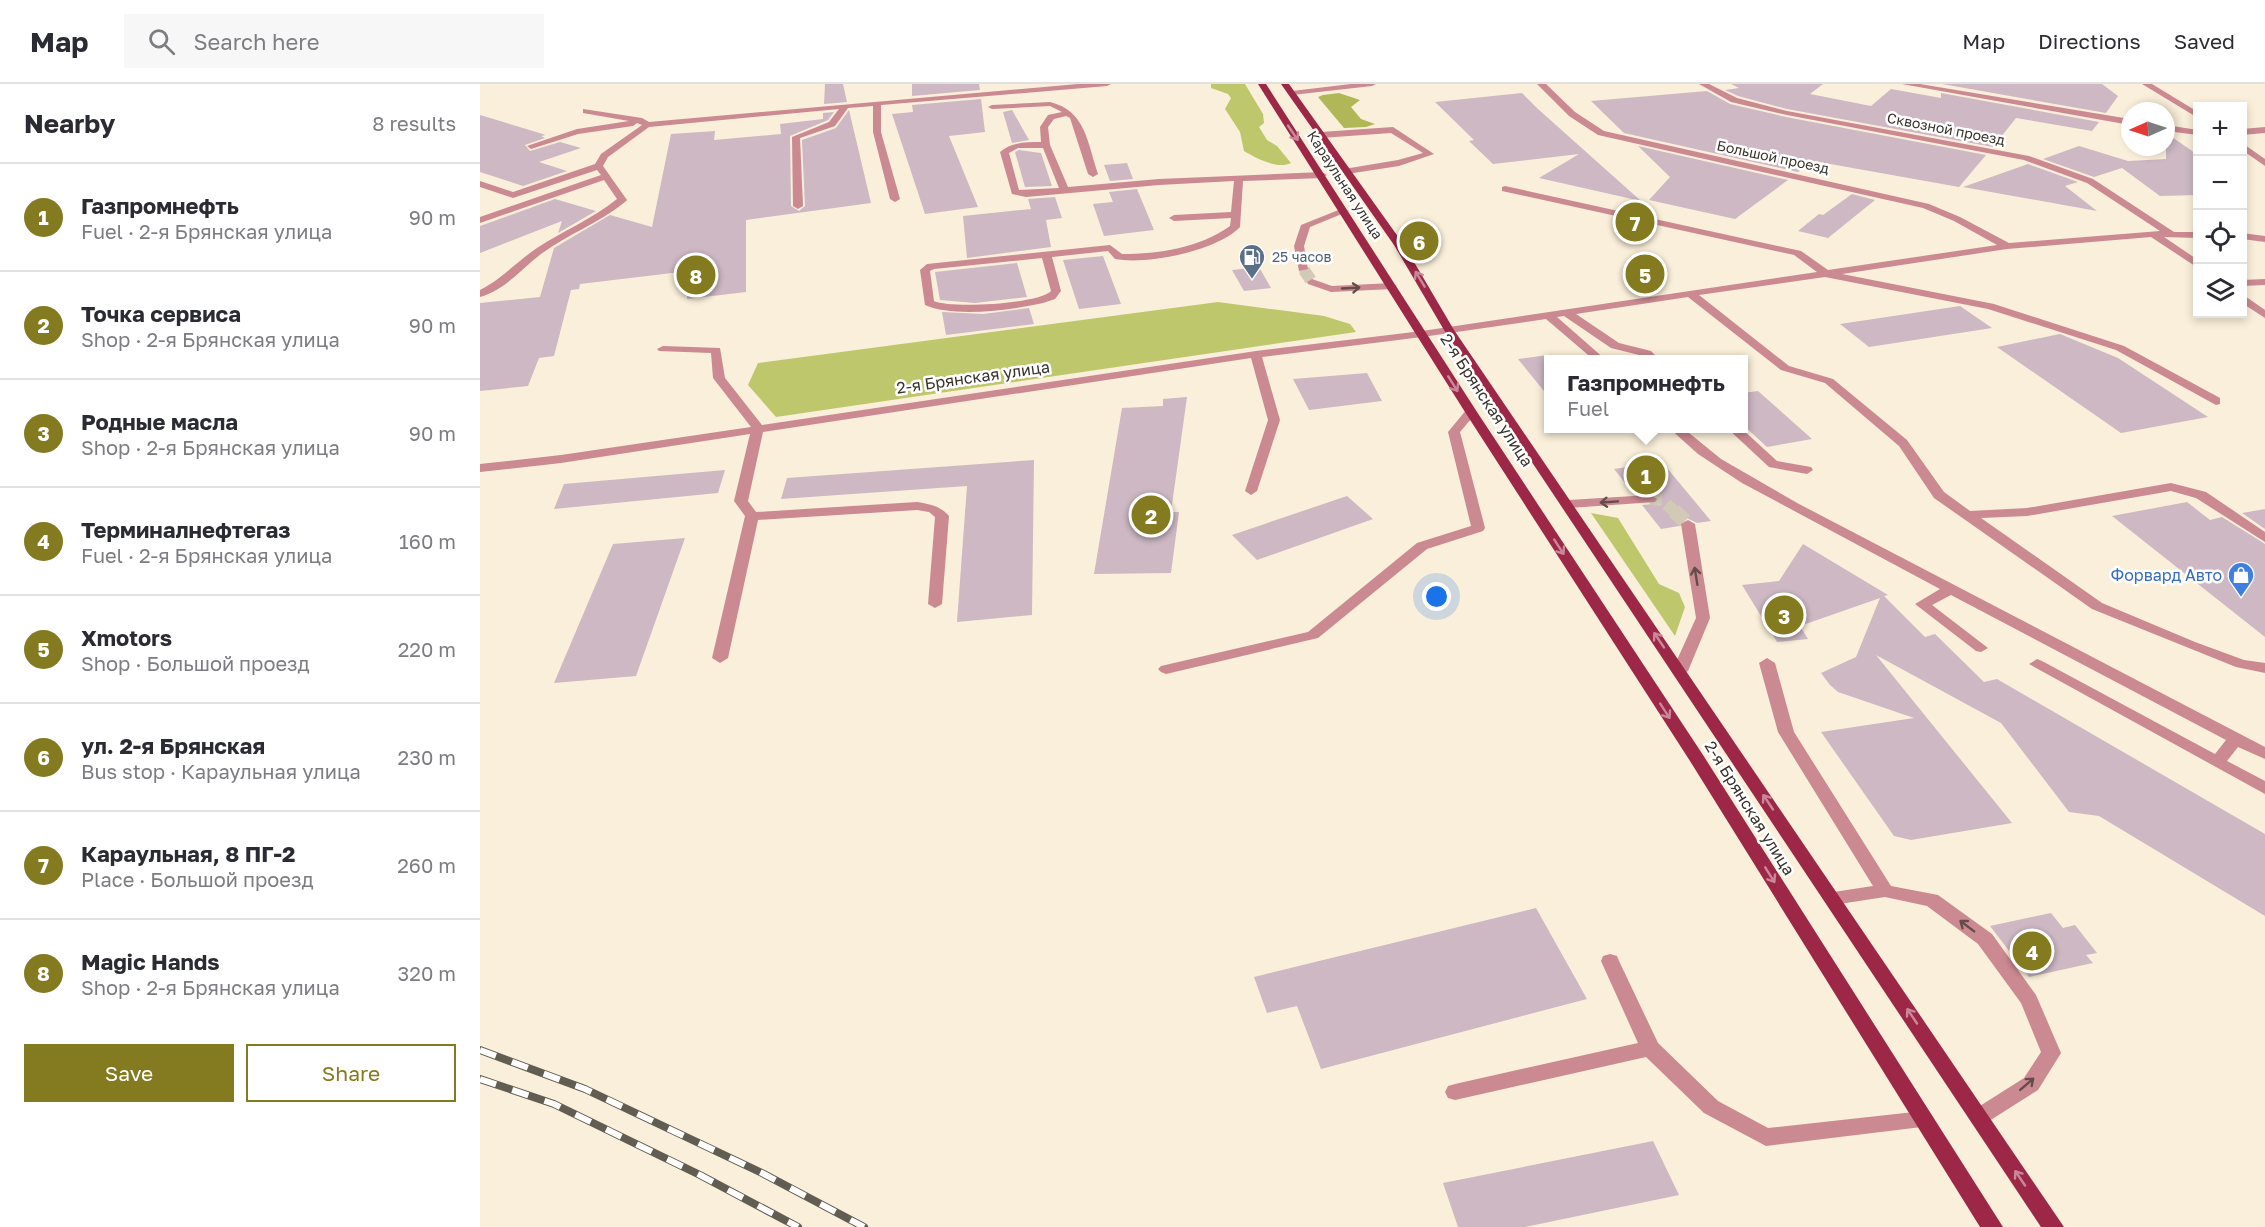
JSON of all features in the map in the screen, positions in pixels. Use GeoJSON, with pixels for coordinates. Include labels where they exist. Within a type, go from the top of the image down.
{"type":"FeatureCollection","features":[{"type":"Feature","properties":{"kind":"main road","name":"Караульная улица"},"geometry":{"type":"LineString","coordinates":[[1262,84],[1422,334]]}},
{"type":"Feature","properties":{"kind":"main road","name":"Караульная улица"},"geometry":{"type":"LineString","coordinates":[[1285,84],[1398,245],[1449,330]]}},
{"type":"Feature","properties":{"kind":"main road","name":"2-я Брянская улица"},"geometry":{"type":"LineString","coordinates":[[1449,330],[1569,504],[2053,1227]]}},
{"type":"Feature","properties":{"kind":"main road","name":"2-я Брянская улица"},"geometry":{"type":"LineString","coordinates":[[1422,334],[1697,759],[1992,1227]]}},
{"type":"Feature","properties":{"kind":"street"},"geometry":{"type":"LineString","coordinates":[[531,146],[577,132],[645,123],[1107,84]]}},
{"type":"Feature","properties":{"kind":"street"},"geometry":{"type":"LineString","coordinates":[[1292,93],[1362,90],[1374,84]]}},
{"type":"Feature","properties":{"kind":"street","name":"Большой проезд"},"geometry":{"type":"LineString","coordinates":[[1541,84],[1572,114],[1601,133],[1926,206],[1957,219],[2007,246]]}},
{"type":"Feature","properties":{"kind":"street","name":"Сквозной проезд"},"geometry":{"type":"LineString","coordinates":[[1703,84],[1734,100],[1787,113],[2026,158],[2056,167],[2090,181],[2171,234]]}},
{"type":"Feature","properties":{"kind":"street"},"geometry":{"type":"LineString","coordinates":[[1906,84],[2121,120]]}},
{"type":"Feature","properties":{"kind":"street"},"geometry":{"type":"LineString","coordinates":[[2146,84],[2193,113]]}},
{"type":"Feature","properties":{"kind":"street"},"geometry":{"type":"LineString","coordinates":[[877,103],[877,132],[895,199]]}},
{"type":"Feature","properties":{"kind":"street"},"geometry":{"type":"LineString","coordinates":[[992,106],[1050,104],[1064,108],[1074,117],[1093,174]]}},
{"type":"Feature","properties":{"kind":"street"},"geometry":{"type":"LineString","coordinates":[[798,206],[796,136],[832,124],[845,106]]}},
{"type":"Feature","properties":{"kind":"street"},"geometry":{"type":"LineString","coordinates":[[586,111],[645,123]]}},
{"type":"Feature","properties":{"kind":"street"},"geometry":{"type":"LineString","coordinates":[[1064,190],[1046,145],[1044,127],[1051,117],[1067,113]]}},
{"type":"Feature","properties":{"kind":"street"},"geometry":{"type":"LineString","coordinates":[[513,195],[599,166],[604,156],[645,123]]}},
{"type":"Feature","properties":{"kind":"street"},"geometry":{"type":"LineString","coordinates":[[2175,129],[2193,132]]}},
{"type":"Feature","properties":{"kind":"street"},"geometry":{"type":"LineString","coordinates":[[1321,135],[1393,130],[1430,154],[1399,163],[1347,171]]}},
{"type":"Feature","properties":{"kind":"street"},"geometry":{"type":"LineString","coordinates":[[2247,132],[2265,130]]}},
{"type":"Feature","properties":{"kind":"street"},"geometry":{"type":"LineString","coordinates":[[1046,145],[1007,148],[1004,152],[1013,190],[1026,194],[1159,182],[1322,175]]}},
{"type":"Feature","properties":{"kind":"street"},"geometry":{"type":"LineString","coordinates":[[2247,149],[2265,163]]}},
{"type":"Feature","properties":{"kind":"street"},"geometry":{"type":"LineString","coordinates":[[480,294],[503,282],[538,251],[606,213],[622,200],[599,166]]}},
{"type":"Feature","properties":{"kind":"street"},"geometry":{"type":"LineString","coordinates":[[480,220],[608,177]]}},
{"type":"Feature","properties":{"kind":"street"},"geometry":{"type":"LineString","coordinates":[[1046,255],[1056,291],[1051,297],[1039,301],[961,308],[933,306],[929,303],[925,270],[931,266],[1110,248],[1119,257],[1134,257],[1180,251],[1228,234],[1235,227],[1239,179]]}},
{"type":"Feature","properties":{"kind":"street"},"geometry":{"type":"LineString","coordinates":[[480,184],[528,202]]}},
{"type":"Feature","properties":{"kind":"street"},"geometry":{"type":"LineString","coordinates":[[1505,189],[1797,253],[1827,274],[1990,306],[2120,348],[2217,401]]}},
{"type":"Feature","properties":{"kind":"street"},"geometry":{"type":"LineString","coordinates":[[1303,268],[1299,246],[1306,225],[1344,212]]}},
{"type":"Feature","properties":{"kind":"street"},"geometry":{"type":"LineString","coordinates":[[1174,218],[1237,215]]}},
{"type":"Feature","properties":{"kind":"street"},"geometry":{"type":"LineString","coordinates":[[2153,234],[2197,264]]}},
{"type":"Feature","properties":{"kind":"street"},"geometry":{"type":"LineString","coordinates":[[1422,334],[2007,246],[2153,234],[2193,235]]}},
{"type":"Feature","properties":{"kind":"street"},"geometry":{"type":"LineString","coordinates":[[2247,237],[2265,239]]}},
{"type":"Feature","properties":{"kind":"street"},"geometry":{"type":"LineString","coordinates":[[1312,282],[1330,289],[1392,286]]}},
{"type":"Feature","properties":{"kind":"street"},"geometry":{"type":"LineString","coordinates":[[2247,282],[2265,282]]}},
{"type":"Feature","properties":{"kind":"street"},"geometry":{"type":"LineString","coordinates":[[1692,295],[1785,368],[1829,381],[1903,443],[1939,495],[2097,606],[2190,645],[2241,664],[2265,669]]}},
{"type":"Feature","properties":{"kind":"street"},"geometry":{"type":"LineString","coordinates":[[2247,301],[2265,315]]}},
{"type":"Feature","properties":{"kind":"street"},"geometry":{"type":"LineString","coordinates":[[1566,312],[1615,346],[1649,355]]}},
{"type":"Feature","properties":{"kind":"street"},"geometry":{"type":"LineString","coordinates":[[1547,314],[1595,355]]}},
{"type":"Feature","properties":{"kind":"street","name":"2-я Брянская улица"},"geometry":{"type":"LineString","coordinates":[[480,468],[561,459],[1256,354],[1422,334]]}},
{"type":"Feature","properties":{"kind":"street"},"geometry":{"type":"LineString","coordinates":[[663,349],[716,350],[719,378],[758,428],[741,501],[752,516],[720,658]]}},
{"type":"Feature","properties":{"kind":"street"},"geometry":{"type":"LineString","coordinates":[[1251,491],[1274,420],[1256,354]]}},
{"type":"Feature","properties":{"kind":"street"},"geometry":{"type":"LineString","coordinates":[[1166,669],[1313,635],[1422,546],[1478,528],[1454,432],[1471,412]]}},
{"type":"Feature","properties":{"kind":"street"},"geometry":{"type":"LineString","coordinates":[[1679,433],[1690,444],[1725,468],[2265,754]]}},
{"type":"Feature","properties":{"kind":"street"},"geometry":{"type":"LineString","coordinates":[[1738,433],[1773,464],[1808,470]]}},
{"type":"Feature","properties":{"kind":"street"},"geometry":{"type":"LineString","coordinates":[[1965,514],[2027,512],[2171,487],[2201,495],[2265,538]]}},
{"type":"Feature","properties":{"kind":"street"},"geometry":{"type":"LineString","coordinates":[[1569,504],[1650,499]]}},
{"type":"Feature","properties":{"kind":"street"},"geometry":{"type":"LineString","coordinates":[[752,516],[917,506],[933,509],[942,516],[935,604]]}},
{"type":"Feature","properties":{"kind":"street"},"geometry":{"type":"LineString","coordinates":[[1680,671],[1703,618],[1688,524]]}},
{"type":"Feature","properties":{"kind":"street"},"geometry":{"type":"LineString","coordinates":[[1952,589],[1922,604],[1981,648]]}},
{"type":"Feature","properties":{"kind":"street"},"geometry":{"type":"LineString","coordinates":[[1767,663],[1786,732],[1885,891]]}},
{"type":"Feature","properties":{"kind":"street"},"geometry":{"type":"LineString","coordinates":[[2037,664],[2265,788]]}},
{"type":"Feature","properties":{"kind":"street"},"geometry":{"type":"LineString","coordinates":[[2217,762],[2236,739]]}},
{"type":"Feature","properties":{"kind":"street"},"geometry":{"type":"LineString","coordinates":[[1833,898],[1885,891],[1932,900],[1985,939],[2030,1000],[2051,1053],[2031,1084],[1979,1118]]}},
{"type":"Feature","properties":{"kind":"street"},"geometry":{"type":"LineString","coordinates":[[1610,961],[1650,1048],[1711,1107],[1766,1137],[1923,1120]]}},
{"type":"Feature","properties":{"kind":"street"},"geometry":{"type":"LineString","coordinates":[[1455,1092],[1650,1048]]}},
{"type":"Feature","properties":{"kind":"green space"},"geometry":{"type":"Polygon","coordinates":[[[1211,84],[1245,84],[1263,114],[1264,123],[1259,127],[1267,140],[1277,146],[1291,163],[1274,164],[1244,151],[1240,132],[1225,109],[1231,98],[1228,94],[1211,88],[1211,84]]]}},
{"type":"Feature","properties":{"kind":"green space"},"geometry":{"type":"Polygon","coordinates":[[[1339,93],[1360,100],[1351,107],[1361,119],[1375,124],[1366,127],[1344,128],[1318,97],[1339,93]]]}},
{"type":"Feature","properties":{"kind":"green space"},"geometry":{"type":"Polygon","coordinates":[[[1218,302],[1324,316],[1350,324],[1356,332],[776,417],[748,385],[758,363],[1218,302]]]}},
{"type":"Feature","properties":{"kind":"green space"},"geometry":{"type":"Polygon","coordinates":[[[1591,513],[1618,518],[1659,584],[1679,593],[1685,607],[1675,636],[1591,513]]]}},
{"type":"Feature","properties":{"kind":"building"},"geometry":{"type":"Polygon","coordinates":[[[825,84],[843,84],[847,102],[824,104],[825,84]]]}},
{"type":"Feature","properties":{"kind":"building"},"geometry":{"type":"Polygon","coordinates":[[[912,84],[979,84],[980,90],[912,96],[912,84]]]}},
{"type":"Feature","properties":{"kind":"building"},"geometry":{"type":"Polygon","coordinates":[[[1731,84],[1823,84],[1810,94],[1871,106],[1891,89],[1941,98],[1941,93],[2099,122],[2092,131],[2016,118],[1993,147],[1787,109],[1738,96],[1725,90],[1739,88],[1731,84]]]}},
{"type":"Feature","properties":{"kind":"building"},"geometry":{"type":"Polygon","coordinates":[[[1942,84],[2102,84],[2118,96],[2106,113],[1942,84]]]}},
{"type":"Feature","properties":{"kind":"building"},"geometry":{"type":"Polygon","coordinates":[[[1707,91],[1730,104],[1786,117],[1986,155],[1959,187],[1808,160],[1807,165],[1798,172],[1624,133],[1591,101],[1707,91]]]}},
{"type":"Feature","properties":{"kind":"building"},"geometry":{"type":"Polygon","coordinates":[[[1522,93],[1641,201],[1539,178],[1579,154],[1493,164],[1469,141],[1474,140],[1435,102],[1522,93]]]}},
{"type":"Feature","properties":{"kind":"building"},"geometry":{"type":"Polygon","coordinates":[[[981,99],[985,132],[949,136],[978,207],[925,214],[892,114],[913,112],[912,105],[981,99]]]}},
{"type":"Feature","properties":{"kind":"building"},"geometry":{"type":"Polygon","coordinates":[[[849,110],[871,203],[746,220],[746,292],[687,299],[689,271],[580,284],[579,289],[571,290],[554,356],[539,358],[528,386],[480,391],[480,303],[540,297],[554,248],[610,215],[652,227],[671,134],[715,131],[714,140],[781,134],[780,124],[823,119],[823,113],[834,112],[828,120],[790,136],[791,206],[799,211],[805,206],[802,140],[836,128],[849,110]]]}},
{"type":"Feature","properties":{"kind":"building"},"geometry":{"type":"Polygon","coordinates":[[[1012,110],[1029,140],[1012,143],[1003,112],[1012,110]]]}},
{"type":"Feature","properties":{"kind":"building"},"geometry":{"type":"Polygon","coordinates":[[[480,115],[546,135],[541,136],[545,138],[525,145],[530,151],[560,142],[581,148],[539,162],[567,171],[523,186],[480,172],[480,115]]]}},
{"type":"Feature","properties":{"kind":"building"},"geometry":{"type":"Polygon","coordinates":[[[2175,139],[2193,152],[2193,195],[2160,196],[2122,168],[2094,177],[2043,159],[2079,146],[2128,161],[2166,159],[2166,156],[2175,156],[2175,139]]]}},
{"type":"Feature","properties":{"kind":"building"},"geometry":{"type":"Polygon","coordinates":[[[1638,146],[1788,180],[1735,219],[1649,200],[1670,177],[1638,146]]]}},
{"type":"Feature","properties":{"kind":"building"},"geometry":{"type":"Polygon","coordinates":[[[1019,150],[1041,153],[1052,186],[1025,187],[1015,152],[1019,150]]]}},
{"type":"Feature","properties":{"kind":"building"},"geometry":{"type":"Polygon","coordinates":[[[1127,163],[1133,179],[1110,181],[1104,165],[1127,163]]]}},
{"type":"Feature","properties":{"kind":"building"},"geometry":{"type":"Polygon","coordinates":[[[2028,164],[2078,182],[2065,186],[2097,211],[1963,187],[2028,164]]]}},
{"type":"Feature","properties":{"kind":"building"},"geometry":{"type":"Polygon","coordinates":[[[1137,189],[1154,230],[1104,236],[1093,204],[1113,202],[1109,192],[1137,189]]]}},
{"type":"Feature","properties":{"kind":"building"},"geometry":{"type":"Polygon","coordinates":[[[1852,194],[1875,200],[1828,238],[1798,231],[1819,214],[1823,215],[1852,194]]]}},
{"type":"Feature","properties":{"kind":"building"},"geometry":{"type":"Polygon","coordinates":[[[1055,197],[1062,218],[1046,220],[1051,247],[967,258],[963,216],[1031,209],[1028,199],[1055,197]]]}},
{"type":"Feature","properties":{"kind":"building"},"geometry":{"type":"Polygon","coordinates":[[[555,199],[596,211],[558,233],[562,221],[480,253],[480,226],[555,199]]]}},
{"type":"Feature","properties":{"kind":"building"},"geometry":{"type":"Polygon","coordinates":[[[1103,256],[1121,304],[1079,309],[1063,260],[1103,256]]]}},
{"type":"Feature","properties":{"kind":"building"},"geometry":{"type":"Polygon","coordinates":[[[1017,263],[1027,297],[975,303],[940,300],[935,272],[1017,263]]]}},
{"type":"Feature","properties":{"kind":"building","name":"25 часов"},"geometry":{"type":"Polygon","coordinates":[[[1259,267],[1271,288],[1244,291],[1232,270],[1259,267]]]}},
{"type":"Feature","properties":{"kind":"building"},"geometry":{"type":"Polygon","coordinates":[[[1960,306],[1992,328],[1869,347],[1840,324],[1960,306]]]}},
{"type":"Feature","properties":{"kind":"building"},"geometry":{"type":"Polygon","coordinates":[[[1029,308],[1034,324],[946,335],[942,312],[983,314],[1029,308]]]}},
{"type":"Feature","properties":{"kind":"building"},"geometry":{"type":"Polygon","coordinates":[[[2060,334],[2118,358],[2208,417],[2121,433],[1997,347],[2060,334]]]}},
{"type":"Feature","properties":{"kind":"building"},"geometry":{"type":"Polygon","coordinates":[[[1544,356],[1544,391],[1518,359],[1544,356]]]}},
{"type":"Feature","properties":{"kind":"building"},"geometry":{"type":"Polygon","coordinates":[[[1367,373],[1382,401],[1309,410],[1293,379],[1367,373]]]}},
{"type":"Feature","properties":{"kind":"building"},"geometry":{"type":"Polygon","coordinates":[[[1758,391],[1812,439],[1767,447],[1748,430],[1748,392],[1758,391]]]}},
{"type":"Feature","properties":{"kind":"building"},"geometry":{"type":"Polygon","coordinates":[[[1187,397],[1171,512],[1179,512],[1171,573],[1094,574],[1122,408],[1163,406],[1163,399],[1187,397]]]}},
{"type":"Feature","properties":{"kind":"building"},"geometry":{"type":"Polygon","coordinates":[[[1034,460],[1032,615],[957,622],[967,486],[781,499],[787,478],[1034,460]]]}},
{"type":"Feature","properties":{"kind":"building"},"geometry":{"type":"Polygon","coordinates":[[[1662,462],[1711,521],[1697,523],[1687,518],[1680,522],[1679,526],[1661,529],[1642,505],[1655,504],[1659,500],[1658,497],[1650,493],[1634,494],[1614,469],[1662,462]]]}},
{"type":"Feature","properties":{"kind":"building"},"geometry":{"type":"Polygon","coordinates":[[[725,470],[718,493],[554,509],[564,484],[725,470]]]}},
{"type":"Feature","properties":{"kind":"building"},"geometry":{"type":"Polygon","coordinates":[[[1347,496],[1373,519],[1257,560],[1232,535],[1347,496]]]}},
{"type":"Feature","properties":{"kind":"building","name":"Форвард Авто"},"geometry":{"type":"Polygon","coordinates":[[[2187,502],[2210,520],[2222,517],[2265,544],[2265,637],[2112,516],[2187,502]]]}},
{"type":"Feature","properties":{"kind":"building"},"geometry":{"type":"Polygon","coordinates":[[[2265,509],[2265,529],[2242,513],[2265,509]]]}},
{"type":"Feature","properties":{"kind":"building"},"geometry":{"type":"Polygon","coordinates":[[[685,538],[636,676],[554,683],[613,544],[685,538]]]}},
{"type":"Feature","properties":{"kind":"building"},"geometry":{"type":"Polygon","coordinates":[[[1803,544],[1888,595],[1884,596],[1925,637],[1935,634],[1984,682],[1997,679],[2265,834],[2265,916],[2099,816],[2069,812],[2001,723],[1876,655],[2012,823],[1911,840],[1894,836],[1821,732],[1914,718],[1838,692],[1821,673],[1856,657],[1880,598],[1800,626],[1808,639],[1777,642],[1742,585],[1779,581],[1803,544]]]}},
{"type":"Feature","properties":{"kind":"building"},"geometry":{"type":"Polygon","coordinates":[[[1536,908],[1587,999],[1321,1069],[1297,1006],[1267,1013],[1254,977],[1536,908]]]}},
{"type":"Feature","properties":{"kind":"building"},"geometry":{"type":"Polygon","coordinates":[[[2051,913],[2063,928],[2075,925],[2097,953],[2086,955],[2093,963],[2029,977],[1990,926],[2051,913]]]}},
{"type":"Feature","properties":{"kind":"building"},"geometry":{"type":"Polygon","coordinates":[[[1653,1141],[1679,1195],[1525,1227],[1458,1227],[1443,1183],[1653,1141]]]}},
{"type":"Feature","properties":{"kind":"tunnel"},"geometry":{"type":"LineString","coordinates":[[1304,270],[1312,282]]}},
{"type":"Feature","properties":{"kind":"tunnel"},"geometry":{"type":"LineString","coordinates":[[1650,499],[1662,500],[1676,513]]}},
{"type":"Feature","properties":{"kind":"tunnel"},"geometry":{"type":"LineString","coordinates":[[1674,511],[1688,524]]}},
{"type":"Feature","properties":{"kind":"railway"},"geometry":{"type":"LineString","coordinates":[[480,1050],[585,1089],[762,1173],[864,1227]]}},
{"type":"Feature","properties":{"kind":"railway"},"geometry":{"type":"LineString","coordinates":[[480,1079],[554,1104],[700,1175],[798,1227]]}},
{"type":"Feature","properties":{"kind":"place","name":"Караульная, 8 ПГ-2"},"geometry":{"type":"Point","coordinates":[1635,222]}},
{"type":"Feature","properties":{"kind":"place","name":"ул. 2-я Брянская"},"geometry":{"type":"Point","coordinates":[1419,241]}},
{"type":"Feature","properties":{"kind":"place","name":"Xmotors"},"geometry":{"type":"Point","coordinates":[1645,274]}},
{"type":"Feature","properties":{"kind":"place","name":"Magic Hands"},"geometry":{"type":"Point","coordinates":[696,275]}},
{"type":"Feature","properties":{"kind":"place","name":"25 часов"},"geometry":{"type":"Point","coordinates":[1252,280]}},
{"type":"Feature","properties":{"kind":"place","name":"Газпромнефть"},"geometry":{"type":"Point","coordinates":[1646,475]}},
{"type":"Feature","properties":{"kind":"place","name":"Точка сервиса"},"geometry":{"type":"Point","coordinates":[1151,515]}},
{"type":"Feature","properties":{"kind":"place","name":"Форвард Авто"},"geometry":{"type":"Point","coordinates":[2241,598]}},
{"type":"Feature","properties":{"kind":"place","name":"Родные масла"},"geometry":{"type":"Point","coordinates":[1784,615]}},
{"type":"Feature","properties":{"kind":"place","name":"Терминалнефтегаз"},"geometry":{"type":"Point","coordinates":[2032,951]}}]}
